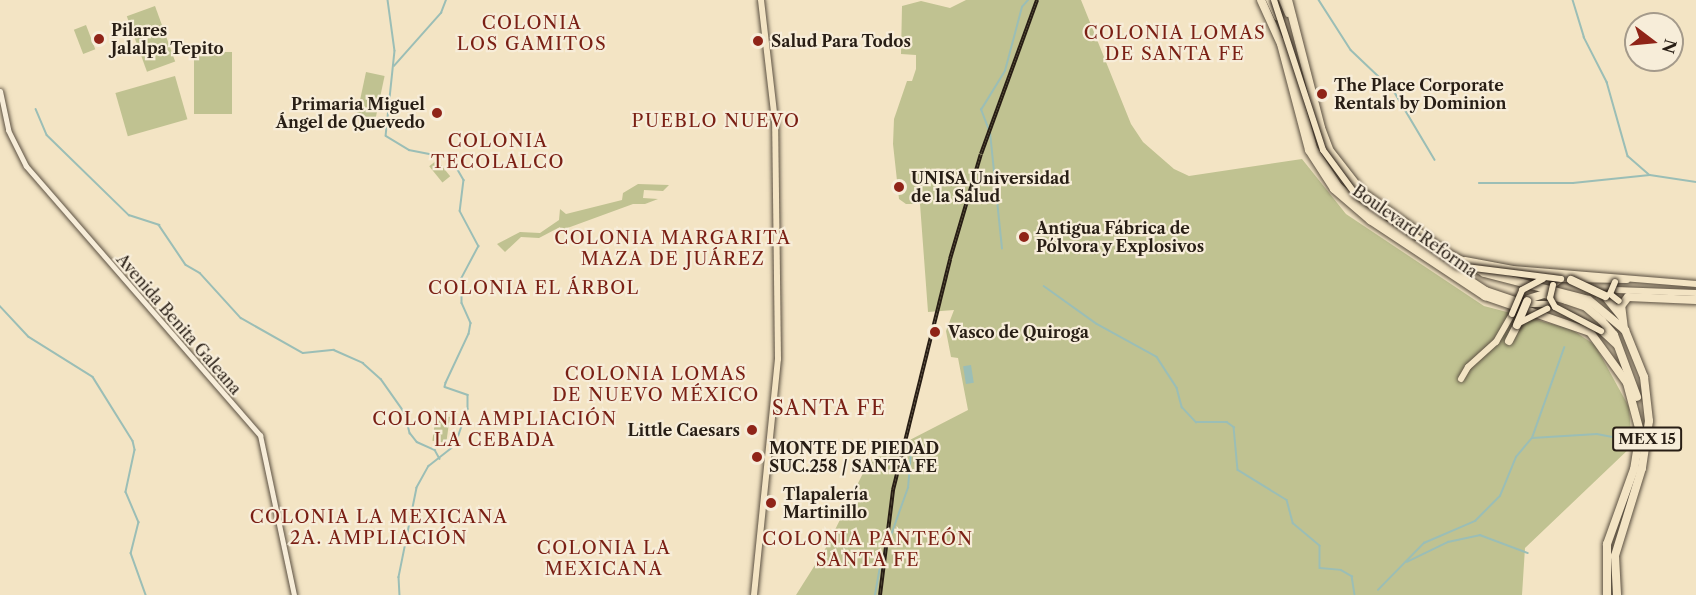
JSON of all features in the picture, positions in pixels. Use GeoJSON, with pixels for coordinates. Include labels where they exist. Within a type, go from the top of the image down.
{"type":"FeatureCollection","features":[{"type":"Feature","properties":{"kind":"highway","name":"Boulevard Reforma"},"geometry":{"type":"LineString","coordinates":[[1261,0],[1281,44],[1309,150],[1327,181],[1370,220],[1478,292],[1504,304]]}},
{"type":"Feature","properties":{"kind":"highway","name":"Boulevard Reforma"},"geometry":{"type":"LineString","coordinates":[[1288,0],[1321,128],[1345,172],[1386,210],[1461,260]]}},
{"type":"Feature","properties":{"kind":"highway","name":"MEX 15"},"geometry":{"type":"LineString","coordinates":[[1461,260],[1485,273],[1589,300],[1625,330],[1644,377],[1649,421],[1642,468],[1615,556],[1617,595]]}},
{"type":"Feature","properties":{"kind":"highway"},"geometry":{"type":"LineString","coordinates":[[1571,280],[1605,296],[1622,318]]}},
{"type":"Feature","properties":{"kind":"highway"},"geometry":{"type":"LineString","coordinates":[[1520,281],[1528,300]]}},
{"type":"Feature","properties":{"kind":"highway"},"geometry":{"type":"LineString","coordinates":[[1509,341],[1528,300],[1544,294],[1586,307],[1602,321],[1619,347],[1633,381],[1637,410]]}},
{"type":"Feature","properties":{"kind":"highway"},"geometry":{"type":"LineString","coordinates":[[1625,330],[1622,301],[1642,295],[1696,300]]}},
{"type":"Feature","properties":{"kind":"highway","name":"MEX 15"},"geometry":{"type":"LineString","coordinates":[[1504,304],[1558,318],[1590,332],[1617,365],[1637,410],[1640,432],[1637,457],[1607,544],[1607,595]]}},
{"type":"Feature","properties":{"kind":"main road"},"geometry":{"type":"LineString","coordinates":[[754,595],[778,359],[775,121],[761,0]]}},
{"type":"Feature","properties":{"kind":"main road"},"geometry":{"type":"LineString","coordinates":[[1269,0],[1280,24],[1314,148],[1339,186],[1380,220],[1486,290],[1527,304],[1548,306]]}},
{"type":"Feature","properties":{"kind":"main road"},"geometry":{"type":"LineString","coordinates":[[1274,0],[1323,150],[1356,195],[1458,266],[1571,280],[1619,282],[1634,278]]}},
{"type":"Feature","properties":{"kind":"main road","name":"MEX 15"},"geometry":{"type":"LineString","coordinates":[[1282,0],[1299,43]]}},
{"type":"Feature","properties":{"kind":"main road"},"geometry":{"type":"LineString","coordinates":[[1461,260],[1513,269],[1696,284]]}},
{"type":"Feature","properties":{"kind":"main road"},"geometry":{"type":"LineString","coordinates":[[1461,379],[1496,342],[1522,290],[1546,278]]}},
{"type":"Feature","properties":{"kind":"main road"},"geometry":{"type":"LineString","coordinates":[[1561,279],[1551,289],[1551,303],[1601,331],[1619,347]]}},
{"type":"Feature","properties":{"kind":"main road"},"geometry":{"type":"LineString","coordinates":[[1619,282],[1610,294],[1622,301]]}},
{"type":"Feature","properties":{"kind":"main road"},"geometry":{"type":"LineString","coordinates":[[1616,290],[1696,292]]}},
{"type":"Feature","properties":{"kind":"main road"},"geometry":{"type":"LineString","coordinates":[[1504,304],[1548,306],[1563,303]]}},
{"type":"Feature","properties":{"kind":"main road"},"geometry":{"type":"LineString","coordinates":[[1516,324],[1548,306]]}},
{"type":"Feature","properties":{"kind":"street","name":"Avenida Benita Galeana"},"geometry":{"type":"LineString","coordinates":[[0,91],[8,130],[26,166],[260,435],[294,595]]}},
{"type":"Feature","properties":{"kind":"green space"},"geometry":{"type":"Polygon","coordinates":[[[966,0],[1081,0],[1131,124],[1143,142],[1174,169],[1189,176],[1302,159],[1346,214],[1484,306],[1571,329],[1595,345],[1629,407],[1632,446],[1525,548],[1522,595],[796,595],[827,546],[869,461],[968,410],[958,358],[951,357],[946,331],[954,310],[928,312],[920,204],[906,204],[899,199],[893,144],[894,119],[907,81],[912,81],[916,69],[916,55],[901,54],[902,6],[921,1],[950,8],[966,0]]]}},
{"type":"Feature","properties":{"kind":"green space"},"geometry":{"type":"Polygon","coordinates":[[[155,6],[175,61],[147,72],[127,16],[155,6]]]}},
{"type":"Feature","properties":{"kind":"green space"},"geometry":{"type":"Polygon","coordinates":[[[86,25],[95,49],[83,54],[74,30],[86,25]]]}},
{"type":"Feature","properties":{"kind":"green space"},"geometry":{"type":"Polygon","coordinates":[[[194,52],[232,52],[232,114],[194,114],[194,52]]]}},
{"type":"Feature","properties":{"kind":"green space"},"geometry":{"type":"Polygon","coordinates":[[[366,72],[385,76],[375,121],[356,117],[366,72]]]}},
{"type":"Feature","properties":{"kind":"green space"},"geometry":{"type":"Polygon","coordinates":[[[175,76],[187,119],[128,136],[115,93],[175,76]]]}},
{"type":"Feature","properties":{"kind":"green space"},"geometry":{"type":"Polygon","coordinates":[[[437,160],[450,176],[442,183],[429,166],[437,160]]]}},
{"type":"Feature","properties":{"kind":"green space"},"geometry":{"type":"Polygon","coordinates":[[[638,184],[669,185],[663,191],[644,190],[643,198],[658,199],[645,204],[633,204],[562,230],[560,227],[539,238],[521,237],[505,252],[497,244],[520,232],[540,233],[559,220],[560,209],[566,214],[622,200],[623,193],[638,184]]]}},
{"type":"Feature","properties":{"kind":"green space"},"geometry":{"type":"Polygon","coordinates":[[[436,415],[450,417],[446,443],[432,441],[436,415]]]}},
{"type":"Feature","properties":{"kind":"water"},"geometry":{"type":"Polygon","coordinates":[[[971,365],[974,383],[966,384],[963,366],[971,365]]]}},
{"type":"Feature","properties":{"kind":"waterway"},"geometry":{"type":"LineString","coordinates":[[388,0],[395,51],[386,136],[409,150],[444,157],[457,168],[464,180],[460,211],[479,246],[462,278],[462,303],[471,323],[469,334],[445,387],[468,395],[468,409],[455,446],[429,466],[417,488],[399,577],[400,595]]}},
{"type":"Feature","properties":{"kind":"waterway"},"geometry":{"type":"LineString","coordinates":[[394,66],[441,13],[446,0]]}},
{"type":"Feature","properties":{"kind":"waterway"},"geometry":{"type":"LineString","coordinates":[[1002,249],[990,133],[981,110],[1005,71],[1022,7],[1028,0]]}},
{"type":"Feature","properties":{"kind":"waterway"},"geometry":{"type":"LineString","coordinates":[[1319,0],[1351,50],[1394,91],[1435,160]]}},
{"type":"Feature","properties":{"kind":"waterway"},"geometry":{"type":"LineString","coordinates":[[1573,0],[1584,37],[1607,82],[1628,156],[1649,174]]}},
{"type":"Feature","properties":{"kind":"waterway"},"geometry":{"type":"LineString","coordinates":[[36,109],[47,135],[129,215],[159,225],[186,265],[200,273],[241,318],[303,353],[334,350],[363,363],[381,379],[405,413],[410,433],[417,442],[435,450],[440,459]]}},
{"type":"Feature","properties":{"kind":"waterway"},"geometry":{"type":"LineString","coordinates":[[1479,183],[1573,183],[1650,175],[1696,182]]}},
{"type":"Feature","properties":{"kind":"waterway"},"geometry":{"type":"LineString","coordinates":[[1044,286],[1097,324],[1157,357],[1177,388],[1182,407],[1196,422],[1227,422],[1234,427],[1238,470],[1287,500],[1293,523],[1320,546],[1320,568],[1341,570],[1352,576],[1355,595]]}},
{"type":"Feature","properties":{"kind":"waterway"},"geometry":{"type":"LineString","coordinates":[[0,306],[29,337],[93,377],[133,441],[135,450],[126,492],[139,522],[131,553],[146,595]]}},
{"type":"Feature","properties":{"kind":"waterway"},"geometry":{"type":"LineString","coordinates":[[1378,590],[1424,543],[1475,521],[1500,496],[1516,457],[1532,438],[1564,348]]}},
{"type":"Feature","properties":{"kind":"waterway"},"geometry":{"type":"LineString","coordinates":[[1532,438],[1597,434],[1618,438]]}},
{"type":"Feature","properties":{"kind":"waterway"},"geometry":{"type":"LineString","coordinates":[[875,595],[880,566],[908,488],[911,452]]}},
{"type":"Feature","properties":{"kind":"waterway"},"geometry":{"type":"LineString","coordinates":[[1407,562],[1448,542],[1480,535],[1528,553]]}},
{"type":"Feature","properties":{"kind":"tunnel"},"geometry":{"type":"LineString","coordinates":[[1581,298],[1615,290]]}},
{"type":"Feature","properties":{"kind":"railway"},"geometry":{"type":"LineString","coordinates":[[880,595],[893,490],[950,259],[981,154],[1037,0]]}},
{"type":"Feature","properties":{"kind":"place","name":"Pilares Jalalpa Tepito"},"geometry":{"type":"Point","coordinates":[99,39]}},
{"type":"Feature","properties":{"kind":"place","name":"Salud Para Todos"},"geometry":{"type":"Point","coordinates":[758,41]}},
{"type":"Feature","properties":{"kind":"place","name":"The Place Corporate Rentals by Dominion"},"geometry":{"type":"Point","coordinates":[1322,94]}},
{"type":"Feature","properties":{"kind":"place","name":"Primaria Miguel Ángel de Quevedo"},"geometry":{"type":"Point","coordinates":[437,113]}},
{"type":"Feature","properties":{"kind":"place","name":"UNISA Universidad de la Salud"},"geometry":{"type":"Point","coordinates":[899,187]}},
{"type":"Feature","properties":{"kind":"place","name":"Antigua Fábrica de Pólvora y Explosivos"},"geometry":{"type":"Point","coordinates":[1024,237]}},
{"type":"Feature","properties":{"kind":"place","name":"Vasco de Quiroga"},"geometry":{"type":"Point","coordinates":[935,332]}},
{"type":"Feature","properties":{"kind":"place","name":"Little Caesars"},"geometry":{"type":"Point","coordinates":[752,430]}},
{"type":"Feature","properties":{"kind":"place","name":"MONTE DE PIEDAD SUC.258 / SANTA FE"},"geometry":{"type":"Point","coordinates":[757,457]}},
{"type":"Feature","properties":{"kind":"place","name":"Tlapalería Martinillo"},"geometry":{"type":"Point","coordinates":[771,503]}},
{"type":"Feature","properties":{"kind":"district","name":"COLONIA LOS GAMITOS"},"geometry":{"type":"Point","coordinates":[532,34]}},
{"type":"Feature","properties":{"kind":"district","name":"COLONIA LOMAS DE SANTA FE"},"geometry":{"type":"Point","coordinates":[1175,44]}},
{"type":"Feature","properties":{"kind":"district","name":"PUEBLO NUEVO"},"geometry":{"type":"Point","coordinates":[716,121]}},
{"type":"Feature","properties":{"kind":"district","name":"COLONIA TECOLALCO"},"geometry":{"type":"Point","coordinates":[498,152]}},
{"type":"Feature","properties":{"kind":"district","name":"COLONIA MARGARITA MAZA DE JUÁREZ"},"geometry":{"type":"Point","coordinates":[673,249]}},
{"type":"Feature","properties":{"kind":"district","name":"COLONIA EL ÁRBOL"},"geometry":{"type":"Point","coordinates":[534,288]}},
{"type":"Feature","properties":{"kind":"district","name":"COLONIA LOMAS DE NUEVO MÉXICO"},"geometry":{"type":"Point","coordinates":[656,385]}},
{"type":"Feature","properties":{"kind":"district","name":"SANTA FE"},"geometry":{"type":"Point","coordinates":[829,408]}},
{"type":"Feature","properties":{"kind":"district","name":"COLONIA AMPLIACIÓN LA CEBADA"},"geometry":{"type":"Point","coordinates":[495,430]}},
{"type":"Feature","properties":{"kind":"district","name":"COLONIA LA MEXICANA 2A. AMPLIACIÓN"},"geometry":{"type":"Point","coordinates":[379,528]}},
{"type":"Feature","properties":{"kind":"district","name":"COLONIA PANTEÓN SANTA FE"},"geometry":{"type":"Point","coordinates":[868,550]}},
{"type":"Feature","properties":{"kind":"district","name":"COLONIA LA MEXICANA"},"geometry":{"type":"Point","coordinates":[604,559]}}]}
